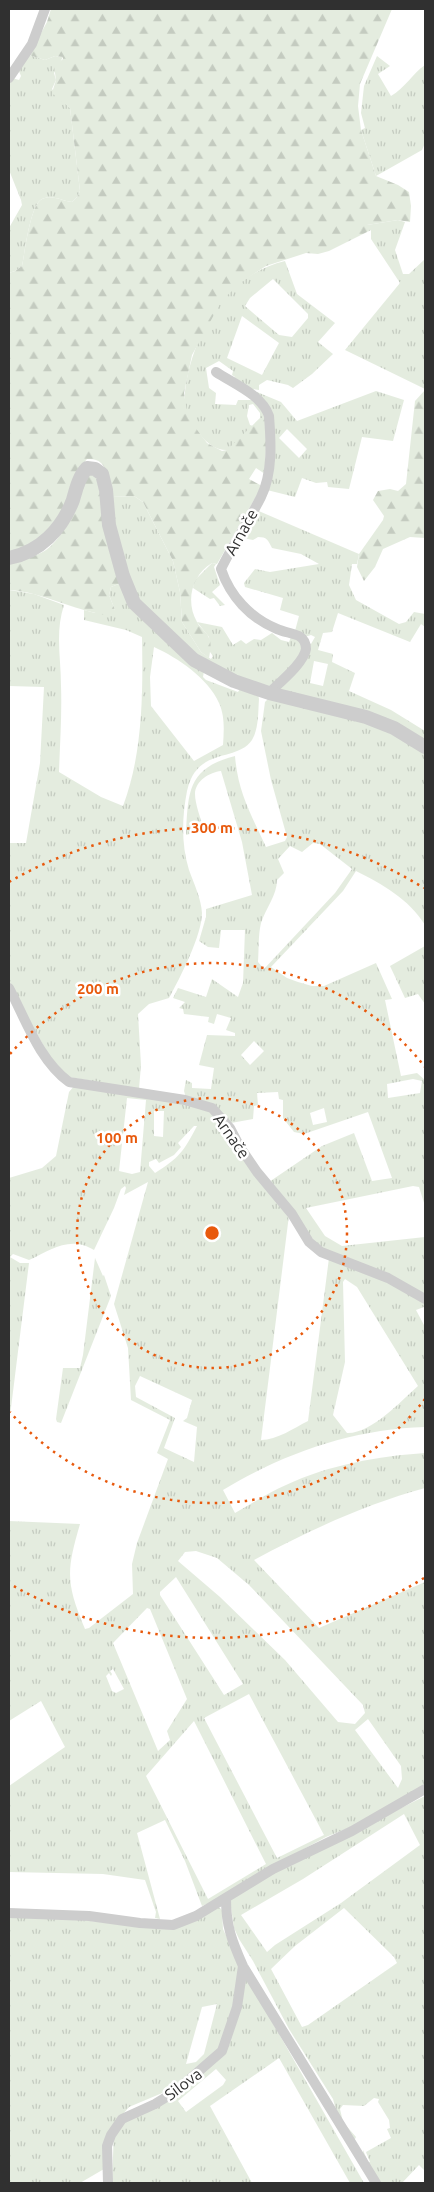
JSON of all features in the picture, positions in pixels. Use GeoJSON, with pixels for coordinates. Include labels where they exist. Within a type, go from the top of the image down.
{"type":"FeatureCollection","features":[{"type":"Feature","properties":{"kind":"street"},"geometry":{"type":"LineString","coordinates":[[9,78],[32,44],[45,9]]}},
{"type":"Feature","properties":{"kind":"street","name":"Arnače"},"geometry":{"type":"LineString","coordinates":[[216,372],[266,406],[269,416],[268,476],[261,496],[232,545],[221,569],[226,585],[244,608],[276,629],[300,637],[305,642],[306,650],[300,663],[269,693]]}},
{"type":"Feature","properties":{"kind":"street"},"geometry":{"type":"LineString","coordinates":[[9,558],[24,555],[41,546],[52,535],[69,509],[82,473],[88,468],[95,469],[102,474],[112,533],[123,576],[134,604],[194,660],[234,681],[269,693],[366,717],[394,728],[425,747]]}},
{"type":"Feature","properties":{"kind":"street","name":"Arnače"},"geometry":{"type":"LineString","coordinates":[[9,988],[46,1060],[57,1073],[70,1082],[185,1100],[212,1108],[230,1128],[240,1148],[292,1214],[309,1242],[321,1252],[388,1278],[425,1299]]}},
{"type":"Feature","properties":{"kind":"street"},"geometry":{"type":"LineString","coordinates":[[9,1913],[89,1916],[140,1923],[173,1925],[226,1899],[273,1869],[352,1831],[425,1789]]}},
{"type":"Feature","properties":{"kind":"street"},"geometry":{"type":"LineString","coordinates":[[226,1899],[226,1920],[230,1936],[243,1966],[376,2183]]}},
{"type":"Feature","properties":{"kind":"street","name":"Silova"},"geometry":{"type":"LineString","coordinates":[[108,2183],[107,2146],[111,2135],[122,2119],[155,2104],[176,2091],[222,2051],[237,2007],[243,1966]]}},
{"type":"Feature","properties":{"kind":"green space"},"geometry":{"type":"Polygon","coordinates":[[[51,9],[392,9],[360,84],[358,106],[361,130],[376,176],[409,192],[411,206],[410,222],[398,220],[367,225],[367,232],[329,251],[318,254],[306,253],[266,266],[243,281],[222,300],[192,355],[184,393],[188,418],[207,443],[222,451],[227,450],[260,418],[267,418],[265,474],[256,468],[249,479],[262,486],[217,564],[212,563],[205,568],[195,581],[192,589],[191,606],[193,614],[210,640],[209,658],[201,652],[182,622],[180,592],[173,561],[143,502],[134,496],[111,497],[108,477],[100,462],[94,459],[87,459],[82,465],[74,488],[45,539],[9,555],[9,273],[22,266],[31,219],[38,203],[42,199],[50,197],[72,202],[80,191],[70,108],[52,93],[56,80],[54,66],[63,57],[55,56],[45,60],[29,55],[47,22],[51,9]]]}},
{"type":"Feature","properties":{"kind":"green space"},"geometry":{"type":"Polygon","coordinates":[[[29,55],[45,60],[55,56],[63,57],[54,73],[56,80],[52,89],[70,108],[80,191],[72,202],[50,197],[42,199],[38,203],[31,219],[22,266],[9,273],[9,228],[22,205],[9,170],[9,82],[12,78],[19,80],[21,76],[18,69],[29,55]]]}},
{"type":"Feature","properties":{"kind":"green space"},"geometry":{"type":"Polygon","coordinates":[[[377,56],[390,66],[378,74],[391,96],[425,65],[425,143],[422,150],[376,176],[361,130],[365,128],[361,113],[364,86],[377,56]]]}},
{"type":"Feature","properties":{"kind":"green space"},"geometry":{"type":"Polygon","coordinates":[[[398,220],[405,222],[395,250],[403,274],[409,274],[425,259],[425,389],[345,350],[400,283],[371,239],[371,230],[367,232],[367,225],[398,220]]]}},
{"type":"Feature","properties":{"kind":"green space"},"geometry":{"type":"Polygon","coordinates":[[[285,261],[297,294],[335,323],[318,342],[333,354],[312,374],[293,388],[267,380],[259,385],[259,390],[246,388],[233,380],[235,377],[232,375],[233,371],[219,361],[206,368],[209,388],[216,393],[215,404],[236,405],[238,400],[253,400],[267,418],[260,418],[260,413],[253,404],[249,405],[247,416],[250,425],[253,426],[228,450],[221,449],[204,440],[188,419],[185,406],[185,391],[193,356],[207,322],[223,298],[251,275],[285,261]],[[273,279],[250,298],[245,306],[279,335],[292,337],[308,318],[308,314],[273,279]],[[242,316],[227,358],[262,375],[279,343],[242,316]]]}},
{"type":"Feature","properties":{"kind":"green space"},"geometry":{"type":"Polygon","coordinates":[[[425,390],[425,538],[410,537],[383,549],[375,567],[364,581],[357,567],[359,554],[384,516],[373,500],[378,491],[390,489],[398,491],[406,484],[415,401],[425,390]]]}},
{"type":"Feature","properties":{"kind":"green space"},"geometry":{"type":"Polygon","coordinates":[[[376,391],[404,400],[393,441],[362,437],[349,489],[328,487],[327,482],[316,483],[302,478],[295,497],[267,490],[271,433],[255,394],[257,392],[281,402],[297,421],[376,391]],[[287,429],[279,438],[299,458],[307,449],[287,429]]]}},
{"type":"Feature","properties":{"kind":"green space"},"geometry":{"type":"Polygon","coordinates":[[[89,475],[96,475],[121,583],[111,587],[109,595],[115,610],[113,613],[106,615],[33,594],[9,590],[9,563],[37,555],[54,543],[66,525],[89,475]]]}},
{"type":"Feature","properties":{"kind":"green space"},"geometry":{"type":"Polygon","coordinates":[[[134,496],[143,502],[173,561],[180,592],[182,622],[201,652],[211,659],[213,656],[210,652],[209,637],[197,622],[222,627],[233,645],[241,640],[246,644],[254,639],[261,640],[272,633],[281,640],[289,642],[291,637],[301,642],[303,651],[271,690],[210,666],[143,604],[129,579],[120,553],[111,497],[134,496]]]}},
{"type":"Feature","properties":{"kind":"green space"},"geometry":{"type":"Polygon","coordinates":[[[254,509],[359,554],[357,564],[352,564],[349,585],[356,600],[399,624],[406,622],[414,612],[425,614],[425,627],[421,624],[410,642],[338,613],[332,632],[323,633],[318,650],[333,654],[332,662],[355,673],[349,691],[391,710],[425,731],[425,743],[280,691],[281,685],[308,643],[311,644],[315,637],[311,635],[305,637],[295,631],[299,616],[280,610],[283,598],[245,587],[244,583],[255,569],[270,572],[319,564],[301,554],[272,548],[265,538],[258,537],[253,540],[238,537],[254,509]],[[314,661],[310,683],[323,686],[328,664],[314,661]]]}},
{"type":"Feature","properties":{"kind":"green space"},"geometry":{"type":"Polygon","coordinates":[[[212,563],[216,564],[214,567],[220,585],[212,592],[225,605],[220,606],[214,598],[210,599],[193,588],[194,581],[212,563]]]}},
{"type":"Feature","properties":{"kind":"green space"},"geometry":{"type":"Polygon","coordinates":[[[121,583],[204,671],[203,677],[206,680],[238,692],[241,687],[258,694],[259,699],[257,725],[252,740],[245,747],[217,757],[199,767],[192,777],[187,791],[183,821],[186,860],[200,902],[201,922],[190,956],[169,998],[149,1004],[138,1014],[141,1065],[139,1089],[69,1077],[55,1066],[9,984],[9,843],[26,843],[40,763],[44,687],[9,686],[9,590],[34,594],[64,605],[59,635],[61,707],[59,772],[101,797],[123,806],[130,786],[138,744],[142,701],[142,637],[126,630],[84,620],[84,610],[95,613],[115,610],[109,595],[111,587],[121,583]],[[154,647],[150,677],[151,706],[194,761],[223,745],[224,724],[221,708],[208,685],[200,677],[182,663],[154,647]]]}},
{"type":"Feature","properties":{"kind":"green space"},"geometry":{"type":"Polygon","coordinates":[[[269,698],[367,721],[425,752],[425,925],[403,900],[376,881],[356,871],[343,891],[271,967],[287,978],[298,982],[312,986],[324,986],[376,963],[392,999],[385,1000],[401,1076],[417,1073],[425,1080],[425,1206],[419,1187],[413,1186],[306,1208],[325,1236],[342,1246],[425,1237],[425,1295],[318,1246],[269,1182],[322,1146],[354,1133],[372,1181],[392,1178],[368,1112],[304,1134],[294,1132],[283,1118],[283,1100],[279,1099],[278,1092],[257,1093],[258,1105],[254,1106],[253,1119],[231,1123],[186,1098],[184,1091],[186,1080],[192,1083],[192,1088],[211,1089],[214,1068],[199,1065],[207,1035],[235,1036],[235,1033],[226,1030],[231,1018],[217,1014],[214,1024],[208,1022],[209,1017],[184,1014],[183,1009],[179,1008],[185,1002],[173,998],[178,988],[206,997],[212,979],[238,997],[243,983],[245,930],[221,930],[219,948],[208,947],[199,941],[206,917],[206,909],[252,895],[242,842],[221,771],[212,773],[200,781],[196,789],[195,798],[204,830],[186,835],[190,794],[199,775],[208,767],[235,756],[242,792],[266,847],[285,841],[287,837],[271,780],[261,731],[265,702],[269,698]],[[313,843],[302,852],[290,846],[278,859],[284,873],[277,880],[277,886],[259,932],[258,962],[264,969],[335,893],[352,869],[320,844],[313,843]],[[254,1041],[241,1055],[250,1065],[264,1051],[254,1041]],[[413,1079],[387,1084],[388,1098],[420,1093],[422,1081],[413,1079]],[[324,1108],[310,1113],[313,1125],[327,1122],[324,1108]]]}},
{"type":"Feature","properties":{"kind":"green space"},"geometry":{"type":"Polygon","coordinates":[[[425,946],[425,1004],[418,994],[405,998],[390,966],[425,946]]]}},
{"type":"Feature","properties":{"kind":"green space"},"geometry":{"type":"Polygon","coordinates":[[[74,1086],[200,1104],[215,1113],[289,1215],[261,1440],[279,1436],[308,1421],[329,1258],[369,1273],[425,1301],[425,1308],[416,1310],[425,1327],[425,1427],[372,1432],[320,1445],[270,1465],[223,1490],[235,1513],[279,1488],[319,1472],[372,1459],[425,1453],[425,1488],[403,1494],[338,1519],[254,1560],[319,1628],[425,1582],[425,1787],[353,1826],[326,1837],[263,1871],[221,1898],[202,1906],[185,1861],[165,1820],[137,1833],[160,1919],[155,1918],[156,1912],[145,1880],[103,1874],[9,1872],[9,1786],[65,1747],[41,1701],[9,1721],[9,1521],[80,1524],[72,1554],[70,1577],[74,1600],[85,1629],[89,1628],[133,1594],[132,1564],[137,1543],[168,1459],[157,1453],[170,1420],[131,1400],[128,1348],[114,1304],[148,1182],[124,1195],[125,1186],[121,1189],[94,1250],[77,1244],[69,1244],[53,1248],[29,1260],[13,1254],[10,1257],[20,1263],[29,1263],[9,1424],[9,1178],[42,1168],[56,1156],[69,1092],[74,1086]],[[127,1098],[119,1171],[132,1174],[140,1172],[146,1100],[127,1098]],[[154,1111],[154,1136],[163,1137],[164,1111],[154,1111]],[[194,1126],[178,1143],[181,1147],[174,1155],[159,1163],[156,1159],[149,1162],[149,1166],[155,1173],[170,1163],[184,1148],[197,1126],[194,1126]],[[345,1279],[343,1282],[345,1362],[333,1415],[347,1433],[356,1432],[376,1423],[418,1386],[357,1287],[345,1279]],[[140,1376],[135,1386],[136,1397],[175,1418],[164,1448],[194,1462],[197,1427],[183,1421],[187,1418],[192,1400],[140,1376]],[[196,1551],[185,1552],[178,1561],[220,1597],[285,1660],[338,1722],[355,1724],[365,1713],[363,1705],[249,1585],[217,1558],[196,1551]],[[176,1577],[160,1592],[160,1595],[224,1695],[243,1684],[176,1577]],[[147,1608],[113,1643],[158,1751],[170,1740],[167,1731],[187,1699],[150,1609],[147,1608]],[[113,1669],[110,1671],[111,1676],[109,1673],[106,1676],[112,1691],[116,1693],[124,1689],[113,1669]],[[249,1694],[204,1718],[277,1858],[324,1835],[249,1694]],[[368,1719],[355,1730],[398,1788],[402,1779],[401,1766],[368,1719]],[[194,1721],[146,1776],[208,1899],[266,1864],[194,1721]]]}},
{"type":"Feature","properties":{"kind":"green space"},"geometry":{"type":"Polygon","coordinates":[[[95,1258],[104,1275],[111,1296],[61,1423],[57,1422],[56,1419],[63,1368],[80,1368],[95,1258]]]}},
{"type":"Feature","properties":{"kind":"green space"},"geometry":{"type":"Polygon","coordinates":[[[425,1796],[425,2171],[419,2165],[402,2183],[379,2183],[363,2158],[363,2150],[368,2162],[370,2162],[366,2152],[391,2138],[387,2129],[390,2128],[389,2120],[378,2102],[379,2099],[374,2098],[364,2106],[343,2105],[340,2109],[343,2122],[356,2137],[354,2141],[339,2121],[333,2099],[289,2029],[234,1928],[230,1901],[234,1896],[266,1876],[425,1796]],[[404,1814],[303,1879],[241,1915],[267,1952],[341,1903],[420,1845],[404,1814]],[[344,1908],[295,1946],[271,1969],[302,2027],[308,2025],[397,1963],[394,1957],[344,1908]]]}},
{"type":"Feature","properties":{"kind":"green space"},"geometry":{"type":"Polygon","coordinates":[[[217,1907],[222,1910],[223,1929],[240,1966],[234,2012],[218,2052],[167,2091],[129,2107],[118,2120],[104,2169],[80,2183],[9,2183],[9,1915],[55,1917],[162,1929],[217,1907]],[[217,2004],[202,2007],[186,2064],[196,2062],[204,2054],[217,2004]]]}},
{"type":"Feature","properties":{"kind":"green space"},"geometry":{"type":"Polygon","coordinates":[[[246,1976],[364,2183],[350,2183],[279,2058],[210,2106],[252,2183],[112,2183],[114,2130],[222,2053],[246,1976]],[[216,2069],[178,2101],[186,2112],[223,2085],[226,2080],[216,2069]]]}}]}
